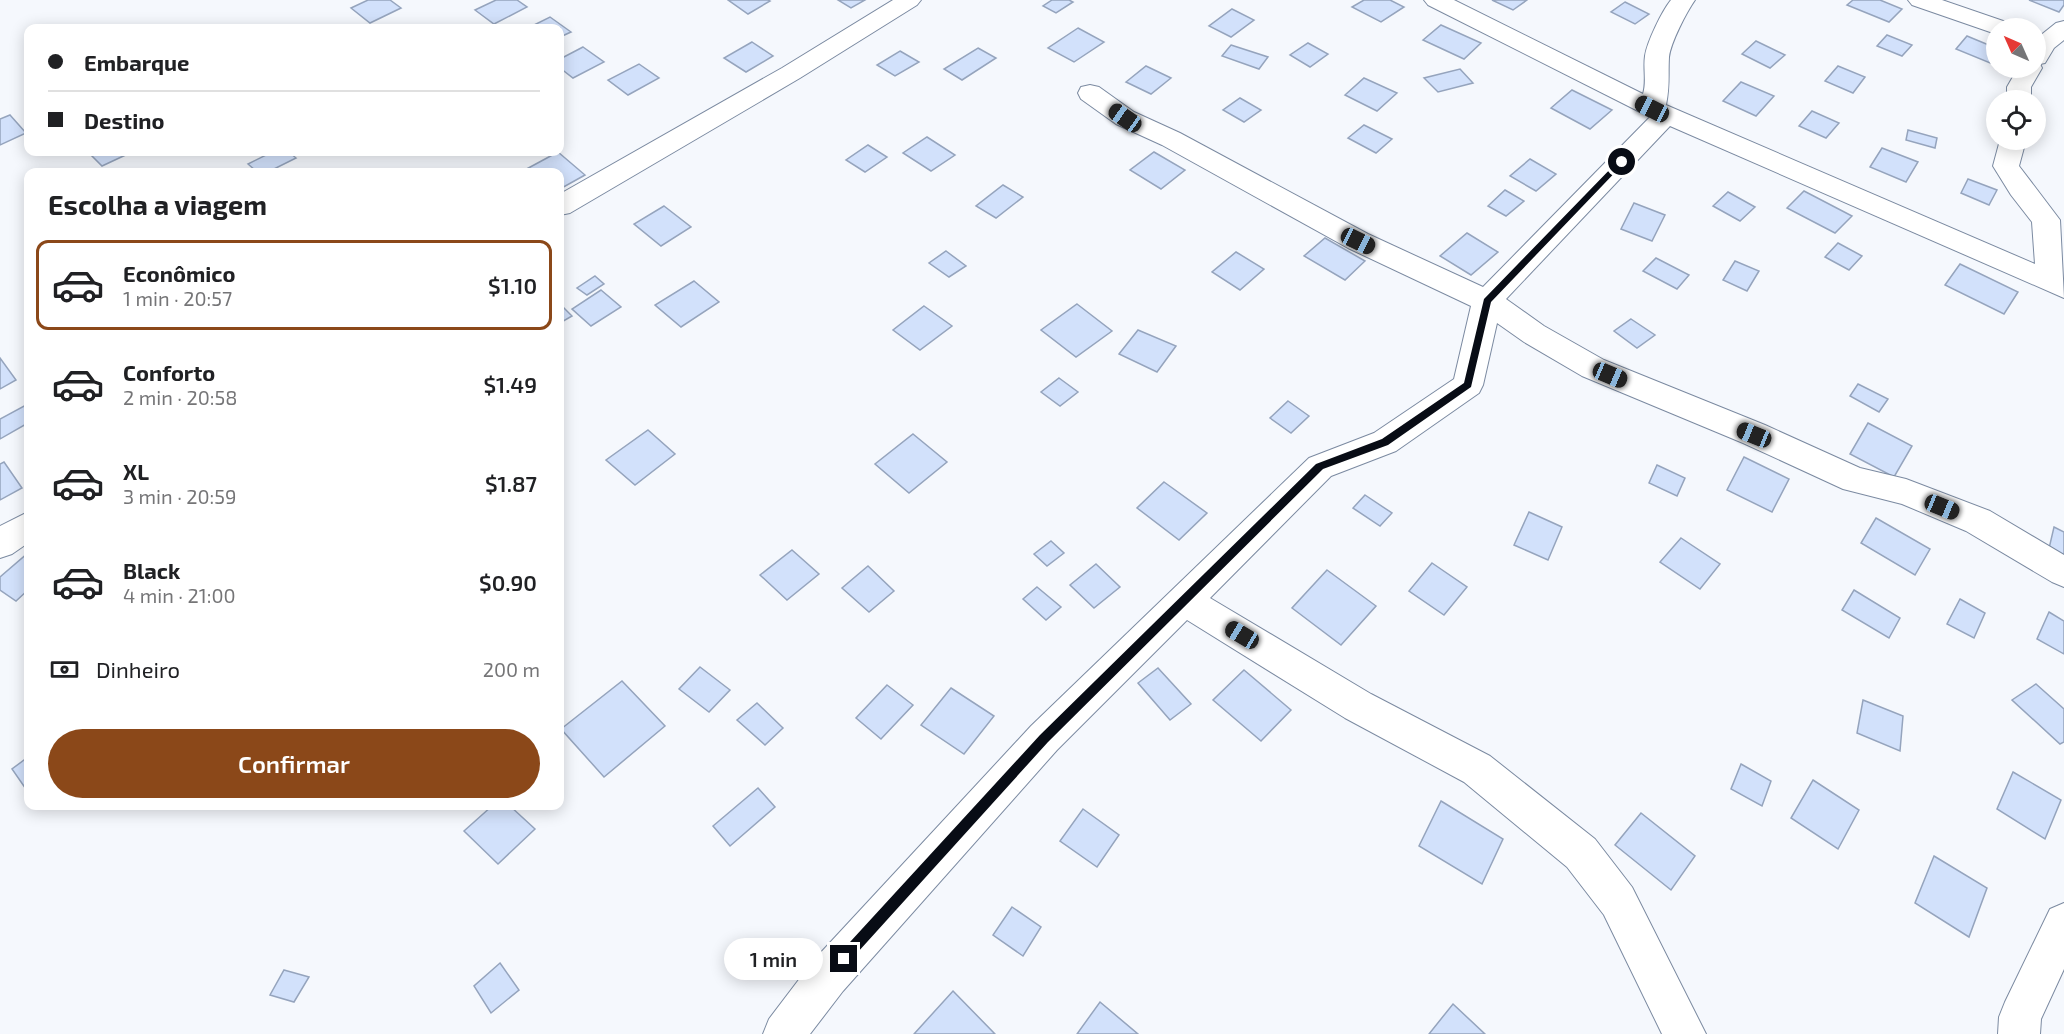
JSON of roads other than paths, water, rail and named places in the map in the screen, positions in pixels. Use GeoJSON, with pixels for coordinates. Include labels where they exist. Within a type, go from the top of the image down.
{"type":"FeatureCollection","features":[{"type":"Feature","properties":{"kind":"street"},"geometry":{"type":"LineString","coordinates":[[564,204],[791,73],[909,0]]}},
{"type":"Feature","properties":{"kind":"street"},"geometry":{"type":"LineString","coordinates":[[1436,0],[1659,112],[2057,285]]}},
{"type":"Feature","properties":{"kind":"street"},"geometry":{"type":"LineString","coordinates":[[784,1034],[828,976],[1044,738],[1320,467],[1385,442],[1468,385],[1487,301],[1659,112],[1657,55],[1677,7],[1683,0]]}},
{"type":"Feature","properties":{"kind":"street"},"geometry":{"type":"LineString","coordinates":[[1920,0],[1986,23]]}},
{"type":"Feature","properties":{"kind":"street"},"geometry":{"type":"LineString","coordinates":[[2046,47],[2064,28]]}},
{"type":"Feature","properties":{"kind":"street"},"geometry":{"type":"LineString","coordinates":[[1090,93],[1125,118],[1171,139],[1358,241],[1487,301],[1534,334],[1593,368],[1854,480],[1906,492],[1978,521],[2064,572]]}},
{"type":"Feature","properties":{"kind":"street"},"geometry":{"type":"LineString","coordinates":[[2010,150],[2006,166],[2020,189],[2046,220],[2057,285]]}},
{"type":"Feature","properties":{"kind":"street"},"geometry":{"type":"LineString","coordinates":[[0,544],[24,529]]}},
{"type":"Feature","properties":{"kind":"street"},"geometry":{"type":"LineString","coordinates":[[1184,600],[1358,706],[1477,769],[1581,853],[1618,901],[1685,1034]]}},
{"type":"Feature","properties":{"kind":"street"},"geometry":{"type":"LineString","coordinates":[[2019,1034],[2020,1017],[2064,923]]}}]}
